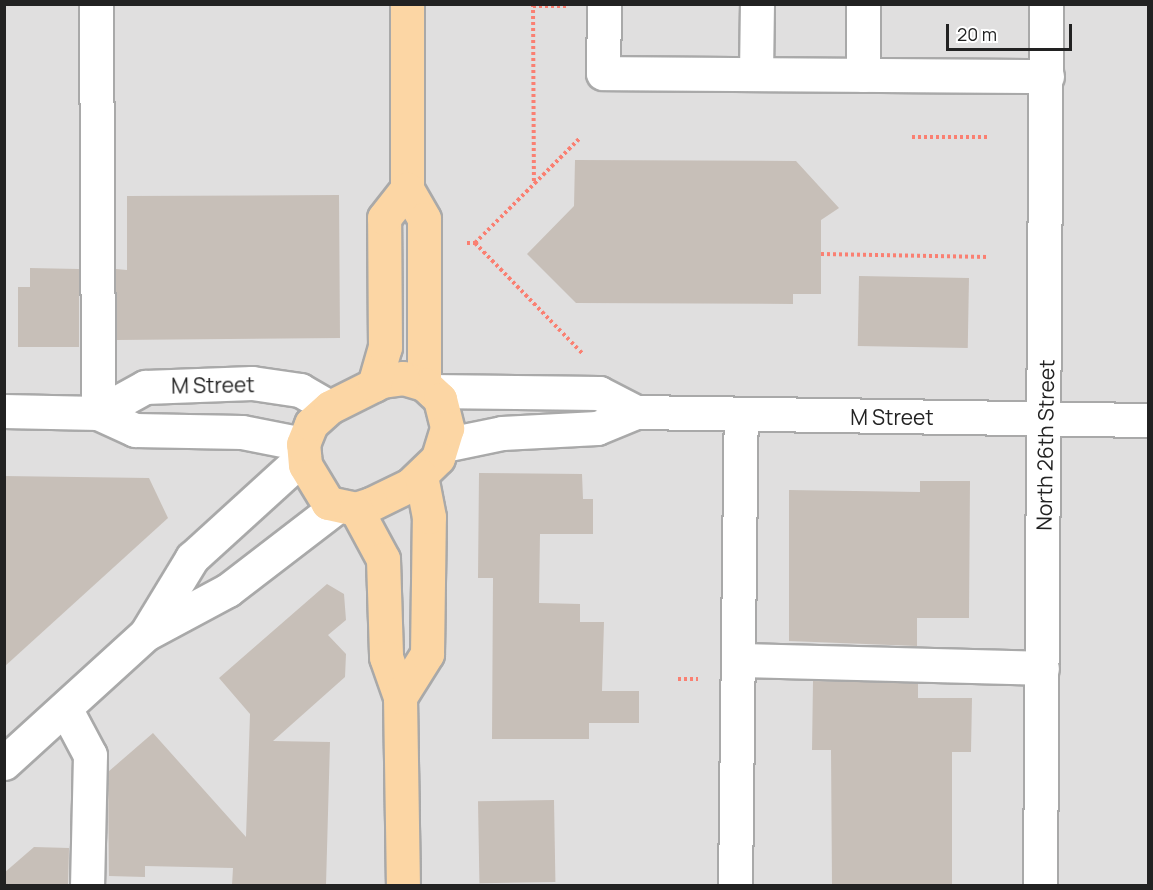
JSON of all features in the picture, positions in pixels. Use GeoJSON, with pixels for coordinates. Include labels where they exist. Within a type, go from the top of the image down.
{"type":"FeatureCollection","features":[{"type":"Feature","properties":{"kind":"main road"},"geometry":{"type":"LineString","coordinates":[[346,508],[421,476],[444,446],[447,419],[428,387],[424,219],[406,189],[407,4]]}},
{"type":"Feature","properties":{"kind":"main road"},"geometry":{"type":"LineString","coordinates":[[374,386],[385,347],[384,218],[406,189]]}},
{"type":"Feature","properties":{"kind":"main road"},"geometry":{"type":"LineString","coordinates":[[403,885],[400,697],[386,657],[383,559],[346,508],[312,484],[303,450],[311,424],[330,407],[374,386],[403,378],[428,387]]}},
{"type":"Feature","properties":{"kind":"main road"},"geometry":{"type":"LineString","coordinates":[[400,697],[427,654],[429,518],[421,476]]}},
{"type":"Feature","properties":{"kind":"street"},"geometry":{"type":"LineString","coordinates":[[96,4],[98,413]]}},
{"type":"Feature","properties":{"kind":"street"},"geometry":{"type":"LineString","coordinates":[[756,74],[757,4]]}},
{"type":"Feature","properties":{"kind":"street"},"geometry":{"type":"LineString","coordinates":[[863,4],[863,75]]}},
{"type":"Feature","properties":{"kind":"street","name":"North 26th Street"},"geometry":{"type":"LineString","coordinates":[[1040,885],[1045,419],[1046,4]]}},
{"type":"Feature","properties":{"kind":"street"},"geometry":{"type":"LineString","coordinates":[[589,5],[603,73],[1047,76]]}},
{"type":"Feature","properties":{"kind":"street","name":"M Street"},"geometry":{"type":"LineString","coordinates":[[98,413],[145,387],[252,383],[300,390],[330,407]]}},
{"type":"Feature","properties":{"kind":"street","name":"M Street"},"geometry":{"type":"LineString","coordinates":[[428,387],[599,393],[636,412]]}},
{"type":"Feature","properties":{"kind":"street"},"geometry":{"type":"LineString","coordinates":[[4,411],[98,413],[135,430],[242,432],[303,450],[192,558],[146,634]]}},
{"type":"Feature","properties":{"kind":"street","name":"M Street"},"geometry":{"type":"LineString","coordinates":[[444,446],[502,433],[597,428],[636,412],[741,416],[1149,420]]}},
{"type":"Feature","properties":{"kind":"street"},"geometry":{"type":"LineString","coordinates":[[735,885],[741,416]]}},
{"type":"Feature","properties":{"kind":"street"},"geometry":{"type":"LineString","coordinates":[[4,763],[146,634],[228,590],[346,508]]}},
{"type":"Feature","properties":{"kind":"street"},"geometry":{"type":"LineString","coordinates":[[739,660],[1042,668]]}},
{"type":"Feature","properties":{"kind":"street"},"geometry":{"type":"LineString","coordinates":[[65,708],[90,755],[87,885]]}},
{"type":"Feature","properties":{"kind":"path"},"geometry":{"type":"LineString","coordinates":[[534,183],[533,5],[589,5]]}},
{"type":"Feature","properties":{"kind":"path"},"geometry":{"type":"LineString","coordinates":[[912,137],[989,137]]}},
{"type":"Feature","properties":{"kind":"path"},"geometry":{"type":"LineString","coordinates":[[467,243],[475,243],[579,139]]}},
{"type":"Feature","properties":{"kind":"path"},"geometry":{"type":"LineString","coordinates":[[475,243],[590,360]]}},
{"type":"Feature","properties":{"kind":"path"},"geometry":{"type":"LineString","coordinates":[[821,254],[989,257]]}},
{"type":"Feature","properties":{"kind":"path"},"geometry":{"type":"LineString","coordinates":[[678,679],[708,679]]}},
{"type":"Feature","properties":{"kind":"shaded area"},"geometry":{"type":"Polygon","coordinates":[[[5,5],[1148,5],[1148,885],[5,885],[5,5]]]}},
{"type":"Feature","properties":{"kind":"building"},"geometry":{"type":"Polygon","coordinates":[[[575,160],[796,161],[839,208],[821,220],[821,294],[793,294],[793,304],[576,303],[527,254],[574,206],[575,160]]]}},
{"type":"Feature","properties":{"kind":"building"},"geometry":{"type":"Polygon","coordinates":[[[339,195],[340,338],[116,340],[116,269],[127,270],[127,196],[339,195]]]}},
{"type":"Feature","properties":{"kind":"building"},"geometry":{"type":"Polygon","coordinates":[[[30,268],[79,269],[79,347],[18,347],[18,287],[30,287],[30,268]]]}},
{"type":"Feature","properties":{"kind":"building"},"geometry":{"type":"Polygon","coordinates":[[[859,276],[969,278],[968,348],[858,346],[859,276]]]}},
{"type":"Feature","properties":{"kind":"building"},"geometry":{"type":"Polygon","coordinates":[[[479,473],[582,474],[583,499],[593,499],[593,534],[540,534],[539,603],[580,604],[580,622],[604,622],[602,691],[639,691],[639,723],[589,723],[589,739],[492,739],[493,578],[478,578],[479,473]]]}},
{"type":"Feature","properties":{"kind":"building"},"geometry":{"type":"Polygon","coordinates":[[[4,476],[149,478],[168,518],[4,667],[4,476]]]}},
{"type":"Feature","properties":{"kind":"building"},"geometry":{"type":"Polygon","coordinates":[[[920,481],[970,481],[969,618],[917,618],[917,646],[789,641],[789,490],[920,492],[920,481]]]}},
{"type":"Feature","properties":{"kind":"building"},"geometry":{"type":"Polygon","coordinates":[[[327,584],[344,594],[346,620],[328,635],[346,654],[345,677],[273,741],[330,742],[326,885],[232,885],[233,868],[145,866],[145,877],[109,876],[108,772],[153,733],[246,837],[250,714],[219,678],[327,584]]]}},
{"type":"Feature","properties":{"kind":"building"},"geometry":{"type":"Polygon","coordinates":[[[813,681],[918,683],[918,698],[972,698],[971,752],[952,752],[952,885],[832,885],[831,750],[812,750],[813,681]]]}},
{"type":"Feature","properties":{"kind":"building"},"geometry":{"type":"Polygon","coordinates":[[[554,800],[555,882],[479,883],[478,801],[554,800]]]}},
{"type":"Feature","properties":{"kind":"building"},"geometry":{"type":"Polygon","coordinates":[[[34,847],[69,848],[68,885],[4,885],[4,873],[34,847]]]}}]}
